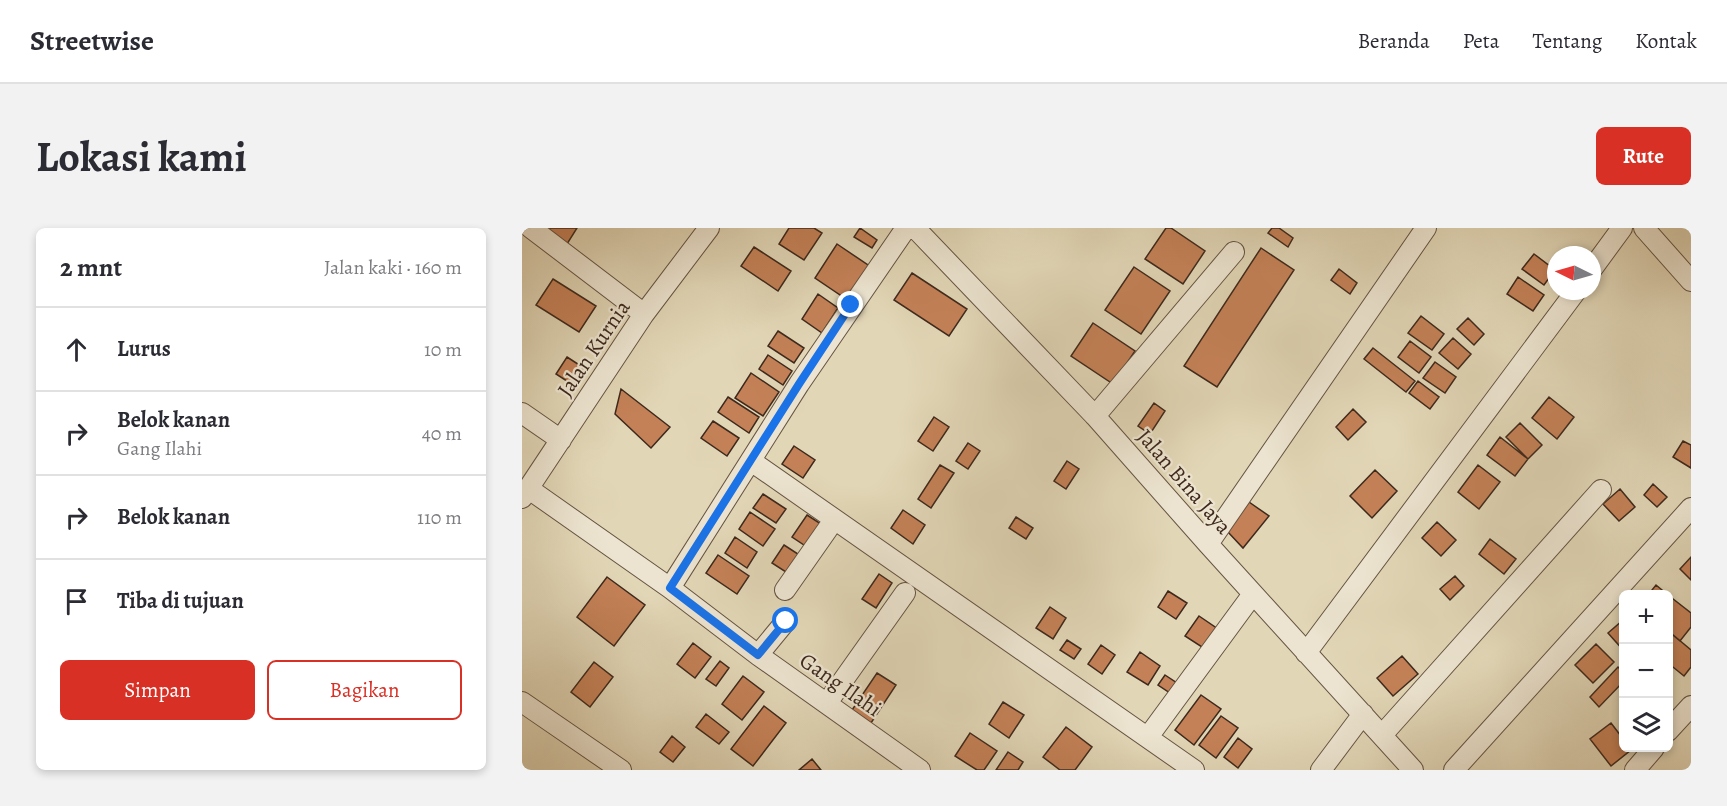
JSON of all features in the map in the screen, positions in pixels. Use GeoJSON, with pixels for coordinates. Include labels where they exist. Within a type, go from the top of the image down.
{"type":"FeatureCollection","features":[{"type":"Feature","properties":{"kind":"street"},"geometry":{"type":"LineString","coordinates":[[531,228],[644,314]]}},
{"type":"Feature","properties":{"kind":"street","name":"Jalan Kurnia"},"geometry":{"type":"LineString","coordinates":[[525,494],[644,314],[709,228]]}},
{"type":"Feature","properties":{"kind":"street"},"geometry":{"type":"LineString","coordinates":[[670,588],[805,374],[906,228]]}},
{"type":"Feature","properties":{"kind":"street","name":"Jalan Bina Jaya"},"geometry":{"type":"LineString","coordinates":[[915,228],[1095,416],[1413,770]]}},
{"type":"Feature","properties":{"kind":"street"},"geometry":{"type":"LineString","coordinates":[[1208,544],[1426,228]]}},
{"type":"Feature","properties":{"kind":"street"},"geometry":{"type":"LineString","coordinates":[[1601,257],[1622,228]]}},
{"type":"Feature","properties":{"kind":"street"},"geometry":{"type":"LineString","coordinates":[[1644,228],[1691,281]]}},
{"type":"Feature","properties":{"kind":"street"},"geometry":{"type":"LineString","coordinates":[[1095,416],[1233,252]]}},
{"type":"Feature","properties":{"kind":"street"},"geometry":{"type":"LineString","coordinates":[[1306,653],[1569,300]]}},
{"type":"Feature","properties":{"kind":"street"},"geometry":{"type":"LineString","coordinates":[[522,413],[561,440]]}},
{"type":"Feature","properties":{"kind":"street"},"geometry":{"type":"LineString","coordinates":[[751,461],[1194,770]]}},
{"type":"Feature","properties":{"kind":"street"},"geometry":{"type":"LineString","coordinates":[[1382,735],[1601,490]]}},
{"type":"Feature","properties":{"kind":"street","name":"Gang Ilahi"},"geometry":{"type":"LineString","coordinates":[[525,494],[670,588],[758,655],[921,770]]}},
{"type":"Feature","properties":{"kind":"street"},"geometry":{"type":"LineString","coordinates":[[1454,770],[1691,508]]}},
{"type":"Feature","properties":{"kind":"street"},"geometry":{"type":"LineString","coordinates":[[785,590],[834,520]]}},
{"type":"Feature","properties":{"kind":"street"},"geometry":{"type":"LineString","coordinates":[[827,703],[905,593]]}},
{"type":"Feature","properties":{"kind":"street"},"geometry":{"type":"LineString","coordinates":[[1148,737],[1253,594]]}},
{"type":"Feature","properties":{"kind":"street"},"geometry":{"type":"LineString","coordinates":[[758,655],[786,621]]}},
{"type":"Feature","properties":{"kind":"street"},"geometry":{"type":"LineString","coordinates":[[1673,726],[1691,706]]}},
{"type":"Feature","properties":{"kind":"street"},"geometry":{"type":"LineString","coordinates":[[526,713],[621,770]]}},
{"type":"Feature","properties":{"kind":"street"},"geometry":{"type":"LineString","coordinates":[[1322,770],[1363,714]]}},
{"type":"Feature","properties":{"kind":"street"},"geometry":{"type":"LineString","coordinates":[[1635,770],[1650,752]]}},
{"type":"Feature","properties":{"kind":"building"},"geometry":{"type":"Polygon","coordinates":[[[550,228],[577,228],[567,244],[547,232],[550,228]]]}},
{"type":"Feature","properties":{"kind":"building"},"geometry":{"type":"Polygon","coordinates":[[[789,228],[814,228],[822,233],[804,260],[779,244],[789,228]]]}},
{"type":"Feature","properties":{"kind":"building"},"geometry":{"type":"Polygon","coordinates":[[[860,228],[877,240],[872,248],[854,237],[860,228]]]}},
{"type":"Feature","properties":{"kind":"building"},"geometry":{"type":"Polygon","coordinates":[[[1166,228],[1171,228],[1205,251],[1183,284],[1145,259],[1166,228]]]}},
{"type":"Feature","properties":{"kind":"building"},"geometry":{"type":"Polygon","coordinates":[[[1272,228],[1279,228],[1293,238],[1288,247],[1268,233],[1272,228]]]}},
{"type":"Feature","properties":{"kind":"building"},"geometry":{"type":"Polygon","coordinates":[[[837,244],[871,267],[849,301],[815,278],[837,244]]]}},
{"type":"Feature","properties":{"kind":"building"},"geometry":{"type":"Polygon","coordinates":[[[754,247],[791,271],[778,291],[741,266],[754,247]]]}},
{"type":"Feature","properties":{"kind":"building"},"geometry":{"type":"Polygon","coordinates":[[[1261,248],[1294,270],[1217,387],[1184,366],[1261,248]]]}},
{"type":"Feature","properties":{"kind":"building"},"geometry":{"type":"Polygon","coordinates":[[[1534,254],[1547,264],[1547,281],[1544,285],[1522,269],[1534,254]]]}},
{"type":"Feature","properties":{"kind":"building"},"geometry":{"type":"Polygon","coordinates":[[[1134,267],[1170,291],[1141,334],[1105,310],[1134,267]]]}},
{"type":"Feature","properties":{"kind":"building"},"geometry":{"type":"Polygon","coordinates":[[[1339,269],[1357,283],[1350,294],[1331,280],[1339,269]]]}},
{"type":"Feature","properties":{"kind":"building"},"geometry":{"type":"Polygon","coordinates":[[[912,273],[967,309],[949,336],[894,300],[912,273]]]}},
{"type":"Feature","properties":{"kind":"building"},"geometry":{"type":"Polygon","coordinates":[[[1518,277],[1544,295],[1533,311],[1507,294],[1518,277]]]}},
{"type":"Feature","properties":{"kind":"building"},"geometry":{"type":"Polygon","coordinates":[[[553,279],[596,306],[579,332],[536,305],[553,279]]]}},
{"type":"Feature","properties":{"kind":"building"},"geometry":{"type":"Polygon","coordinates":[[[818,294],[838,308],[822,333],[802,319],[818,294]]]}},
{"type":"Feature","properties":{"kind":"building"},"geometry":{"type":"Polygon","coordinates":[[[1421,316],[1444,334],[1432,350],[1408,333],[1421,316]]]}},
{"type":"Feature","properties":{"kind":"building"},"geometry":{"type":"Polygon","coordinates":[[[1468,318],[1484,334],[1474,345],[1457,329],[1468,318]]]}},
{"type":"Feature","properties":{"kind":"building"},"geometry":{"type":"Polygon","coordinates":[[[1093,323],[1135,351],[1113,384],[1071,356],[1093,323]]]}},
{"type":"Feature","properties":{"kind":"building"},"geometry":{"type":"Polygon","coordinates":[[[778,331],[804,348],[794,363],[768,346],[778,331]]]}},
{"type":"Feature","properties":{"kind":"building"},"geometry":{"type":"Polygon","coordinates":[[[1453,338],[1471,354],[1458,369],[1439,353],[1453,338]]]}},
{"type":"Feature","properties":{"kind":"building"},"geometry":{"type":"Polygon","coordinates":[[[1410,341],[1431,357],[1419,373],[1398,357],[1410,341]]]}},
{"type":"Feature","properties":{"kind":"building"},"geometry":{"type":"Polygon","coordinates":[[[1373,348],[1415,381],[1406,392],[1364,359],[1373,348]]]}},
{"type":"Feature","properties":{"kind":"building"},"geometry":{"type":"Polygon","coordinates":[[[768,355],[792,371],[783,385],[759,369],[768,355]]]}},
{"type":"Feature","properties":{"kind":"building"},"geometry":{"type":"Polygon","coordinates":[[[567,357],[584,368],[573,385],[556,374],[567,357]]]}},
{"type":"Feature","properties":{"kind":"building"},"geometry":{"type":"Polygon","coordinates":[[[1435,362],[1456,377],[1445,393],[1423,378],[1435,362]]]}},
{"type":"Feature","properties":{"kind":"building"},"geometry":{"type":"Polygon","coordinates":[[[751,373],[779,392],[763,416],[735,398],[751,373]]]}},
{"type":"Feature","properties":{"kind":"building"},"geometry":{"type":"Polygon","coordinates":[[[1418,381],[1439,397],[1430,409],[1409,393],[1418,381]]]}},
{"type":"Feature","properties":{"kind":"building"},"geometry":{"type":"Polygon","coordinates":[[[621,389],[670,427],[651,448],[615,414],[621,389]]]}},
{"type":"Feature","properties":{"kind":"building"},"geometry":{"type":"Polygon","coordinates":[[[728,397],[759,417],[749,433],[718,412],[728,397]]]}},
{"type":"Feature","properties":{"kind":"building"},"geometry":{"type":"Polygon","coordinates":[[[1549,397],[1574,417],[1557,439],[1532,418],[1549,397]]]}},
{"type":"Feature","properties":{"kind":"building"},"geometry":{"type":"Polygon","coordinates":[[[1154,403],[1165,411],[1150,434],[1138,426],[1154,403]]]}},
{"type":"Feature","properties":{"kind":"building"},"geometry":{"type":"Polygon","coordinates":[[[1353,409],[1366,422],[1348,440],[1336,427],[1353,409]]]}},
{"type":"Feature","properties":{"kind":"building"},"geometry":{"type":"Polygon","coordinates":[[[934,417],[949,427],[933,451],[918,441],[934,417]]]}},
{"type":"Feature","properties":{"kind":"building"},"geometry":{"type":"Polygon","coordinates":[[[713,421],[739,438],[727,456],[701,438],[713,421]]]}},
{"type":"Feature","properties":{"kind":"building"},"geometry":{"type":"Polygon","coordinates":[[[1520,423],[1542,445],[1528,459],[1506,437],[1520,423]]]}},
{"type":"Feature","properties":{"kind":"building"},"geometry":{"type":"Polygon","coordinates":[[[1500,437],[1528,459],[1515,476],[1487,455],[1500,437]]]}},
{"type":"Feature","properties":{"kind":"building"},"geometry":{"type":"Polygon","coordinates":[[[1683,441],[1691,445],[1691,468],[1673,457],[1683,441]]]}},
{"type":"Feature","properties":{"kind":"building"},"geometry":{"type":"Polygon","coordinates":[[[968,443],[980,451],[968,469],[956,461],[968,443]]]}},
{"type":"Feature","properties":{"kind":"building"},"geometry":{"type":"Polygon","coordinates":[[[794,446],[815,460],[803,478],[782,464],[794,446]]]}},
{"type":"Feature","properties":{"kind":"building"},"geometry":{"type":"Polygon","coordinates":[[[1067,461],[1079,469],[1066,489],[1054,481],[1067,461]]]}},
{"type":"Feature","properties":{"kind":"building"},"geometry":{"type":"Polygon","coordinates":[[[940,465],[954,473],[931,508],[918,499],[940,465]]]}},
{"type":"Feature","properties":{"kind":"building"},"geometry":{"type":"Polygon","coordinates":[[[1478,465],[1500,482],[1479,509],[1458,492],[1478,465]]]}},
{"type":"Feature","properties":{"kind":"building"},"geometry":{"type":"Polygon","coordinates":[[[1375,470],[1397,491],[1372,518],[1350,496],[1375,470]]]}},
{"type":"Feature","properties":{"kind":"building"},"geometry":{"type":"Polygon","coordinates":[[[1653,484],[1667,497],[1657,507],[1644,495],[1653,484]]]}},
{"type":"Feature","properties":{"kind":"building"},"geometry":{"type":"Polygon","coordinates":[[[1620,489],[1635,507],[1619,521],[1603,504],[1620,489]]]}},
{"type":"Feature","properties":{"kind":"building"},"geometry":{"type":"Polygon","coordinates":[[[763,494],[786,509],[776,523],[753,508],[763,494]]]}},
{"type":"Feature","properties":{"kind":"building"},"geometry":{"type":"Polygon","coordinates":[[[1249,502],[1269,516],[1243,548],[1227,531],[1249,502]]]}},
{"type":"Feature","properties":{"kind":"building"},"geometry":{"type":"Polygon","coordinates":[[[903,510],[925,525],[913,544],[891,528],[903,510]]]}},
{"type":"Feature","properties":{"kind":"building"},"geometry":{"type":"Polygon","coordinates":[[[750,512],[775,529],[763,546],[739,529],[750,512]]]}},
{"type":"Feature","properties":{"kind":"building"},"geometry":{"type":"Polygon","coordinates":[[[807,515],[821,524],[807,547],[792,537],[807,515]]]}},
{"type":"Feature","properties":{"kind":"building"},"geometry":{"type":"Polygon","coordinates":[[[1016,517],[1033,528],[1026,539],[1009,528],[1016,517]]]}},
{"type":"Feature","properties":{"kind":"building"},"geometry":{"type":"Polygon","coordinates":[[[1437,522],[1456,540],[1441,556],[1422,538],[1437,522]]]}},
{"type":"Feature","properties":{"kind":"building"},"geometry":{"type":"Polygon","coordinates":[[[735,537],[757,552],[747,568],[725,553],[735,537]]]}},
{"type":"Feature","properties":{"kind":"building"},"geometry":{"type":"Polygon","coordinates":[[[1490,539],[1516,559],[1504,574],[1479,554],[1490,539]]]}},
{"type":"Feature","properties":{"kind":"building"},"geometry":{"type":"Polygon","coordinates":[[[784,545],[801,556],[789,574],[772,563],[784,545]]]}},
{"type":"Feature","properties":{"kind":"building"},"geometry":{"type":"Polygon","coordinates":[[[718,555],[749,576],[737,594],[706,573],[718,555]]]}},
{"type":"Feature","properties":{"kind":"building"},"geometry":{"type":"Polygon","coordinates":[[[1691,557],[1691,580],[1680,569],[1691,557]]]}},
{"type":"Feature","properties":{"kind":"building"},"geometry":{"type":"Polygon","coordinates":[[[879,574],[892,583],[876,608],[862,599],[879,574]]]}},
{"type":"Feature","properties":{"kind":"building"},"geometry":{"type":"Polygon","coordinates":[[[1455,576],[1464,586],[1450,600],[1440,589],[1455,576]]]}},
{"type":"Feature","properties":{"kind":"building"},"geometry":{"type":"Polygon","coordinates":[[[607,577],[645,605],[614,646],[577,617],[607,577]]]}},
{"type":"Feature","properties":{"kind":"building"},"geometry":{"type":"Polygon","coordinates":[[[1656,585],[1662,590],[1652,590],[1656,585]]]}},
{"type":"Feature","properties":{"kind":"building"},"geometry":{"type":"Polygon","coordinates":[[[1168,591],[1187,603],[1176,619],[1158,607],[1168,591]]]}},
{"type":"Feature","properties":{"kind":"building"},"geometry":{"type":"Polygon","coordinates":[[[1673,599],[1691,613],[1691,627],[1680,641],[1673,635],[1673,599]]]}},
{"type":"Feature","properties":{"kind":"building"},"geometry":{"type":"Polygon","coordinates":[[[1050,607],[1066,618],[1053,639],[1036,628],[1050,607]]]}},
{"type":"Feature","properties":{"kind":"building"},"geometry":{"type":"Polygon","coordinates":[[[1199,616],[1218,629],[1205,649],[1185,636],[1199,616]]]}},
{"type":"Feature","properties":{"kind":"building"},"geometry":{"type":"Polygon","coordinates":[[[1619,624],[1619,645],[1608,633],[1619,624]]]}},
{"type":"Feature","properties":{"kind":"building"},"geometry":{"type":"Polygon","coordinates":[[[1673,635],[1691,650],[1691,667],[1684,676],[1673,667],[1673,635]]]}},
{"type":"Feature","properties":{"kind":"building"},"geometry":{"type":"Polygon","coordinates":[[[1067,640],[1081,649],[1074,659],[1060,650],[1067,640]]]}},
{"type":"Feature","properties":{"kind":"building"},"geometry":{"type":"Polygon","coordinates":[[[693,643],[711,657],[695,678],[677,664],[693,643]]]}},
{"type":"Feature","properties":{"kind":"building"},"geometry":{"type":"Polygon","coordinates":[[[1596,644],[1614,662],[1593,683],[1575,665],[1596,644]]]}},
{"type":"Feature","properties":{"kind":"building"},"geometry":{"type":"Polygon","coordinates":[[[1101,645],[1115,655],[1102,674],[1088,664],[1101,645]]]}},
{"type":"Feature","properties":{"kind":"building"},"geometry":{"type":"Polygon","coordinates":[[[1140,652],[1160,666],[1148,685],[1127,672],[1140,652]]]}},
{"type":"Feature","properties":{"kind":"building"},"geometry":{"type":"Polygon","coordinates":[[[1402,656],[1418,674],[1393,696],[1377,678],[1402,656]]]}},
{"type":"Feature","properties":{"kind":"building"},"geometry":{"type":"Polygon","coordinates":[[[720,661],[729,668],[716,686],[706,679],[720,661]]]}},
{"type":"Feature","properties":{"kind":"building"},"geometry":{"type":"Polygon","coordinates":[[[594,662],[613,677],[590,707],[571,692],[594,662]]]}},
{"type":"Feature","properties":{"kind":"building"},"geometry":{"type":"Polygon","coordinates":[[[1618,667],[1619,686],[1599,707],[1590,697],[1618,667]]]}},
{"type":"Feature","properties":{"kind":"building"},"geometry":{"type":"Polygon","coordinates":[[[877,673],[896,685],[871,723],[852,710],[877,673]]]}},
{"type":"Feature","properties":{"kind":"building"},"geometry":{"type":"Polygon","coordinates":[[[1165,675],[1177,683],[1170,693],[1158,685],[1165,675]]]}},
{"type":"Feature","properties":{"kind":"building"},"geometry":{"type":"Polygon","coordinates":[[[743,676],[764,692],[742,720],[722,704],[743,676]]]}},
{"type":"Feature","properties":{"kind":"building"},"geometry":{"type":"Polygon","coordinates":[[[1201,695],[1221,709],[1194,745],[1175,730],[1201,695]]]}},
{"type":"Feature","properties":{"kind":"building"},"geometry":{"type":"Polygon","coordinates":[[[1003,702],[1024,715],[1009,738],[989,724],[1003,702]]]}},
{"type":"Feature","properties":{"kind":"building"},"geometry":{"type":"Polygon","coordinates":[[[764,706],[786,723],[753,766],[731,749],[764,706]]]}},
{"type":"Feature","properties":{"kind":"building"},"geometry":{"type":"Polygon","coordinates":[[[706,714],[729,732],[719,744],[696,727],[706,714]]]}},
{"type":"Feature","properties":{"kind":"building"},"geometry":{"type":"Polygon","coordinates":[[[1221,716],[1238,728],[1216,758],[1199,745],[1221,716]]]}},
{"type":"Feature","properties":{"kind":"building"},"geometry":{"type":"Polygon","coordinates":[[[1611,723],[1619,733],[1619,752],[1628,752],[1611,766],[1590,739],[1611,723]]]}},
{"type":"Feature","properties":{"kind":"building"},"geometry":{"type":"Polygon","coordinates":[[[1066,727],[1092,747],[1075,770],[1060,770],[1043,757],[1066,727]]]}},
{"type":"Feature","properties":{"kind":"building"},"geometry":{"type":"Polygon","coordinates":[[[970,733],[997,751],[984,770],[977,770],[955,756],[970,733]]]}},
{"type":"Feature","properties":{"kind":"building"},"geometry":{"type":"Polygon","coordinates":[[[672,736],[685,747],[673,762],[660,752],[672,736]]]}},
{"type":"Feature","properties":{"kind":"building"},"geometry":{"type":"Polygon","coordinates":[[[1238,738],[1252,749],[1238,768],[1224,757],[1238,738]]]}},
{"type":"Feature","properties":{"kind":"building"},"geometry":{"type":"Polygon","coordinates":[[[1008,752],[1023,762],[1018,770],[996,770],[1008,752]]]}},
{"type":"Feature","properties":{"kind":"building"},"geometry":{"type":"Polygon","coordinates":[[[812,759],[821,770],[799,770],[812,759]]]}},
{"type":"Feature","properties":{"kind":"route"},"geometry":{"type":"LineString","coordinates":[[786,621],[758,655],[670,588],[851,305]]}}]}
